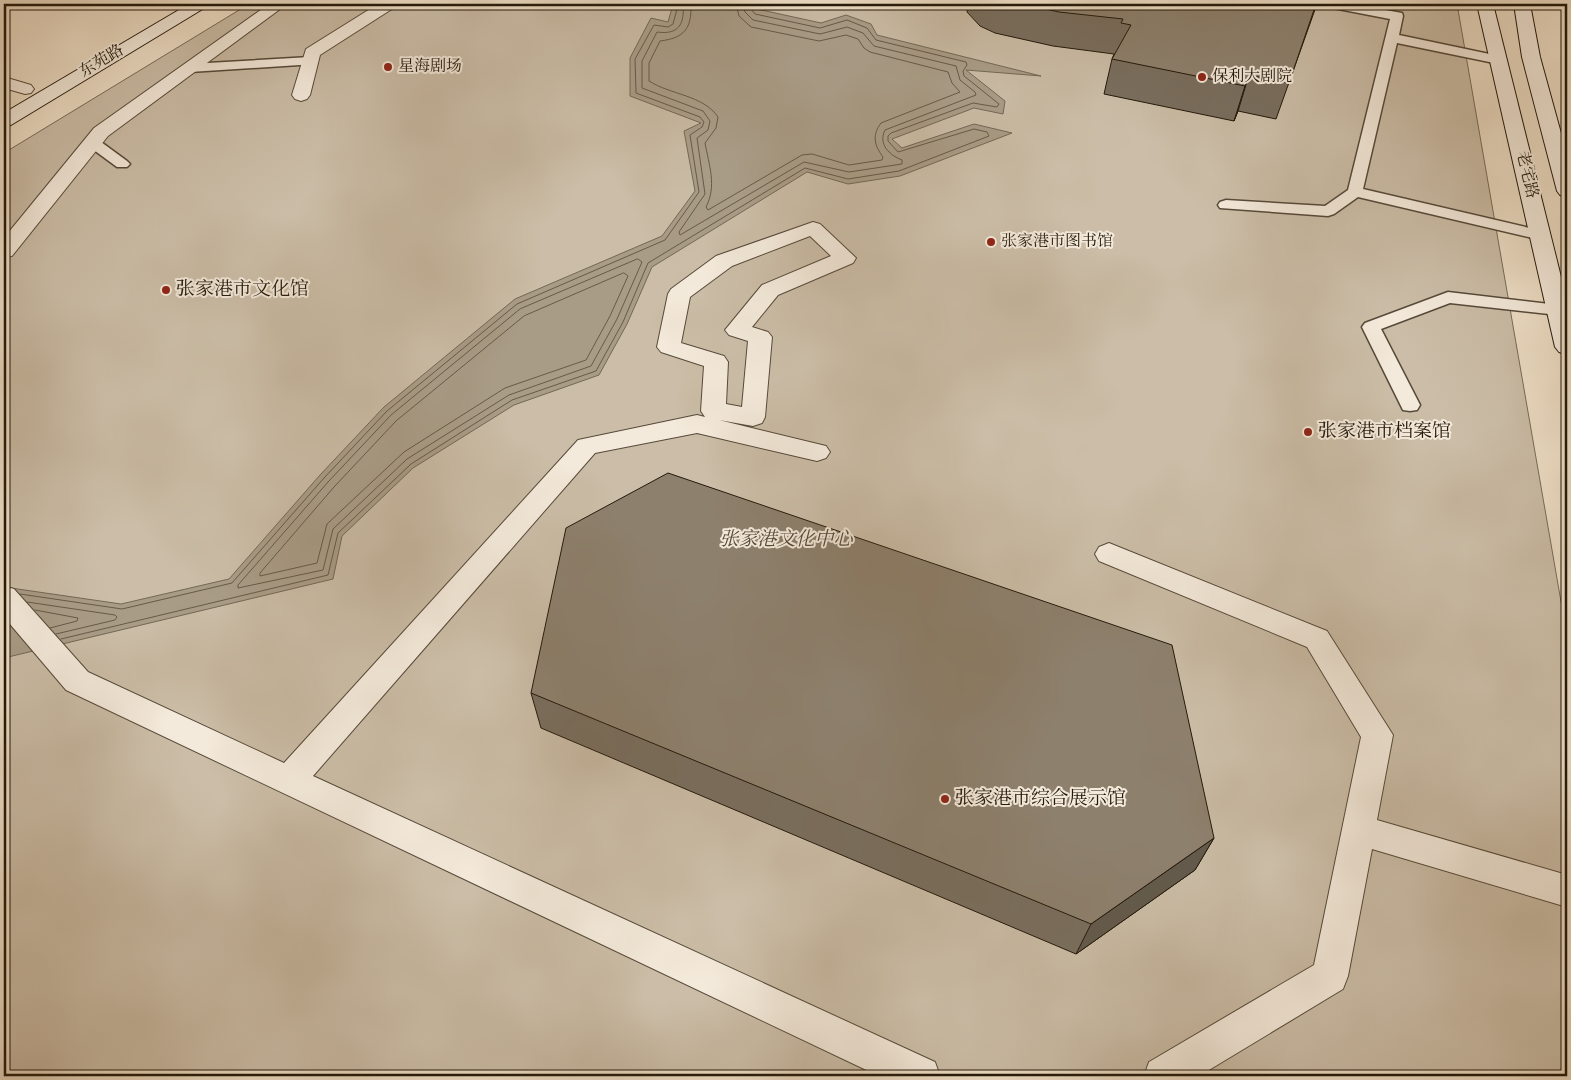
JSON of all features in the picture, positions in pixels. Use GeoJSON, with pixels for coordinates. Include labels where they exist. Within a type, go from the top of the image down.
{"type":"FeatureCollection","features":[{"type":"Feature","properties":{"kind":"street","name":"东苑路"},"geometry":{"type":"LineString","coordinates":[[4,102],[172,4]]}},
{"type":"Feature","properties":{"kind":"street","name":"东苑路"},"geometry":{"type":"LineString","coordinates":[[4,121],[200,4]]}},
{"type":"Feature","properties":{"kind":"street"},"geometry":{"type":"LineString","coordinates":[[4,251],[101,132],[279,4]]}},
{"type":"Feature","properties":{"kind":"street"},"geometry":{"type":"LineString","coordinates":[[301,95],[312,53],[389,4]]}},
{"type":"Feature","properties":{"kind":"street","name":"老宅路"},"geometry":{"type":"LineString","coordinates":[[1485,4],[1567,347]]}},
{"type":"Feature","properties":{"kind":"street","name":"老宅路"},"geometry":{"type":"LineString","coordinates":[[1522,4],[1530,56],[1567,191]]}},
{"type":"Feature","properties":{"kind":"street"},"geometry":{"type":"LineString","coordinates":[[4,82],[25,89]]}},
{"type":"Feature","properties":{"kind":"street"},"geometry":{"type":"LineString","coordinates":[[813,228],[845,258],[770,290],[737,330],[760,337],[753,417],[713,411],[716,362],[669,347],[679,294],[724,261],[813,228]]}},
{"type":"Feature","properties":{"kind":"street"},"geometry":{"type":"LineString","coordinates":[[290,780],[586,446],[698,424],[817,452]]}},
{"type":"Feature","properties":{"kind":"street"},"geometry":{"type":"LineString","coordinates":[[1109,554],[1317,639],[1377,735],[1330,976],[1163,1076]]}},
{"type":"Feature","properties":{"kind":"street"},"geometry":{"type":"LineString","coordinates":[[4,597],[77,681],[921,1076]]}},
{"type":"Feature","properties":{"kind":"street"},"geometry":{"type":"LineString","coordinates":[[1358,830],[1567,891]]}},
{"type":"Feature","properties":{"kind":"lane"},"geometry":{"type":"LineString","coordinates":[[1226,205],[1328,211],[1355,192],[1397,16],[1333,4]]}},
{"type":"Feature","properties":{"kind":"lane"},"geometry":{"type":"LineString","coordinates":[[1392,38],[1499,60]]}},
{"type":"Feature","properties":{"kind":"lane"},"geometry":{"type":"LineString","coordinates":[[190,68],[310,61]]}},
{"type":"Feature","properties":{"kind":"lane"},"geometry":{"type":"LineString","coordinates":[[92,142],[122,164]]}},
{"type":"Feature","properties":{"kind":"lane"},"geometry":{"type":"LineString","coordinates":[[1355,192],[1541,235]]}},
{"type":"Feature","properties":{"kind":"lane"},"geometry":{"type":"LineString","coordinates":[[1410,405],[1371,327],[1448,297],[1558,310]]}},
{"type":"Feature","properties":{"kind":"green space","name":"张家港文化中心"},"geometry":{"type":"Polygon","coordinates":[[[249,4],[1457,4],[1567,636],[1567,1076],[4,1076],[4,153],[249,4]]]}},
{"type":"Feature","properties":{"kind":"water"},"geometry":{"type":"Polygon","coordinates":[[[668,4],[753,4],[757,9],[821,23],[846,15],[871,24],[877,35],[1041,76],[966,70],[1005,101],[1003,114],[974,108],[892,139],[902,148],[974,124],[1012,133],[900,176],[848,184],[807,172],[652,267],[627,324],[599,375],[514,405],[413,468],[342,536],[333,579],[4,658],[4,587],[121,604],[229,579],[320,475],[384,407],[515,299],[662,236],[695,191],[684,131],[701,123],[630,96],[630,58],[651,18],[668,22],[672,8],[668,4]]]}},
{"type":"Feature","properties":{"kind":"building"},"geometry":{"type":"Polygon","coordinates":[[[1023,4],[1316,4],[1289,83],[1249,75],[1245,86],[1112,59],[1131,25],[1121,23],[1123,19],[1059,12],[1023,4]]]}},
{"type":"Feature","properties":{"kind":"building","name":"张家港市综合展示馆"},"geometry":{"type":"Polygon","coordinates":[[[668,473],[1172,645],[1214,838],[1091,924],[531,693],[566,528],[668,473]]]}},
{"type":"Feature","properties":{"kind":"place","name":"星海剧场"},"geometry":{"type":"Point","coordinates":[388,67]}},
{"type":"Feature","properties":{"kind":"place","name":"保利大剧院"},"geometry":{"type":"Point","coordinates":[1202,77]}},
{"type":"Feature","properties":{"kind":"place","name":"张家港市图书馆"},"geometry":{"type":"Point","coordinates":[991,242]}},
{"type":"Feature","properties":{"kind":"place","name":"张家港市文化馆"},"geometry":{"type":"Point","coordinates":[166,290]}},
{"type":"Feature","properties":{"kind":"place","name":"张家港市档案馆"},"geometry":{"type":"Point","coordinates":[1308,432]}},
{"type":"Feature","properties":{"kind":"place","name":"张家港市综合展示馆"},"geometry":{"type":"Point","coordinates":[945,799]}}]}
